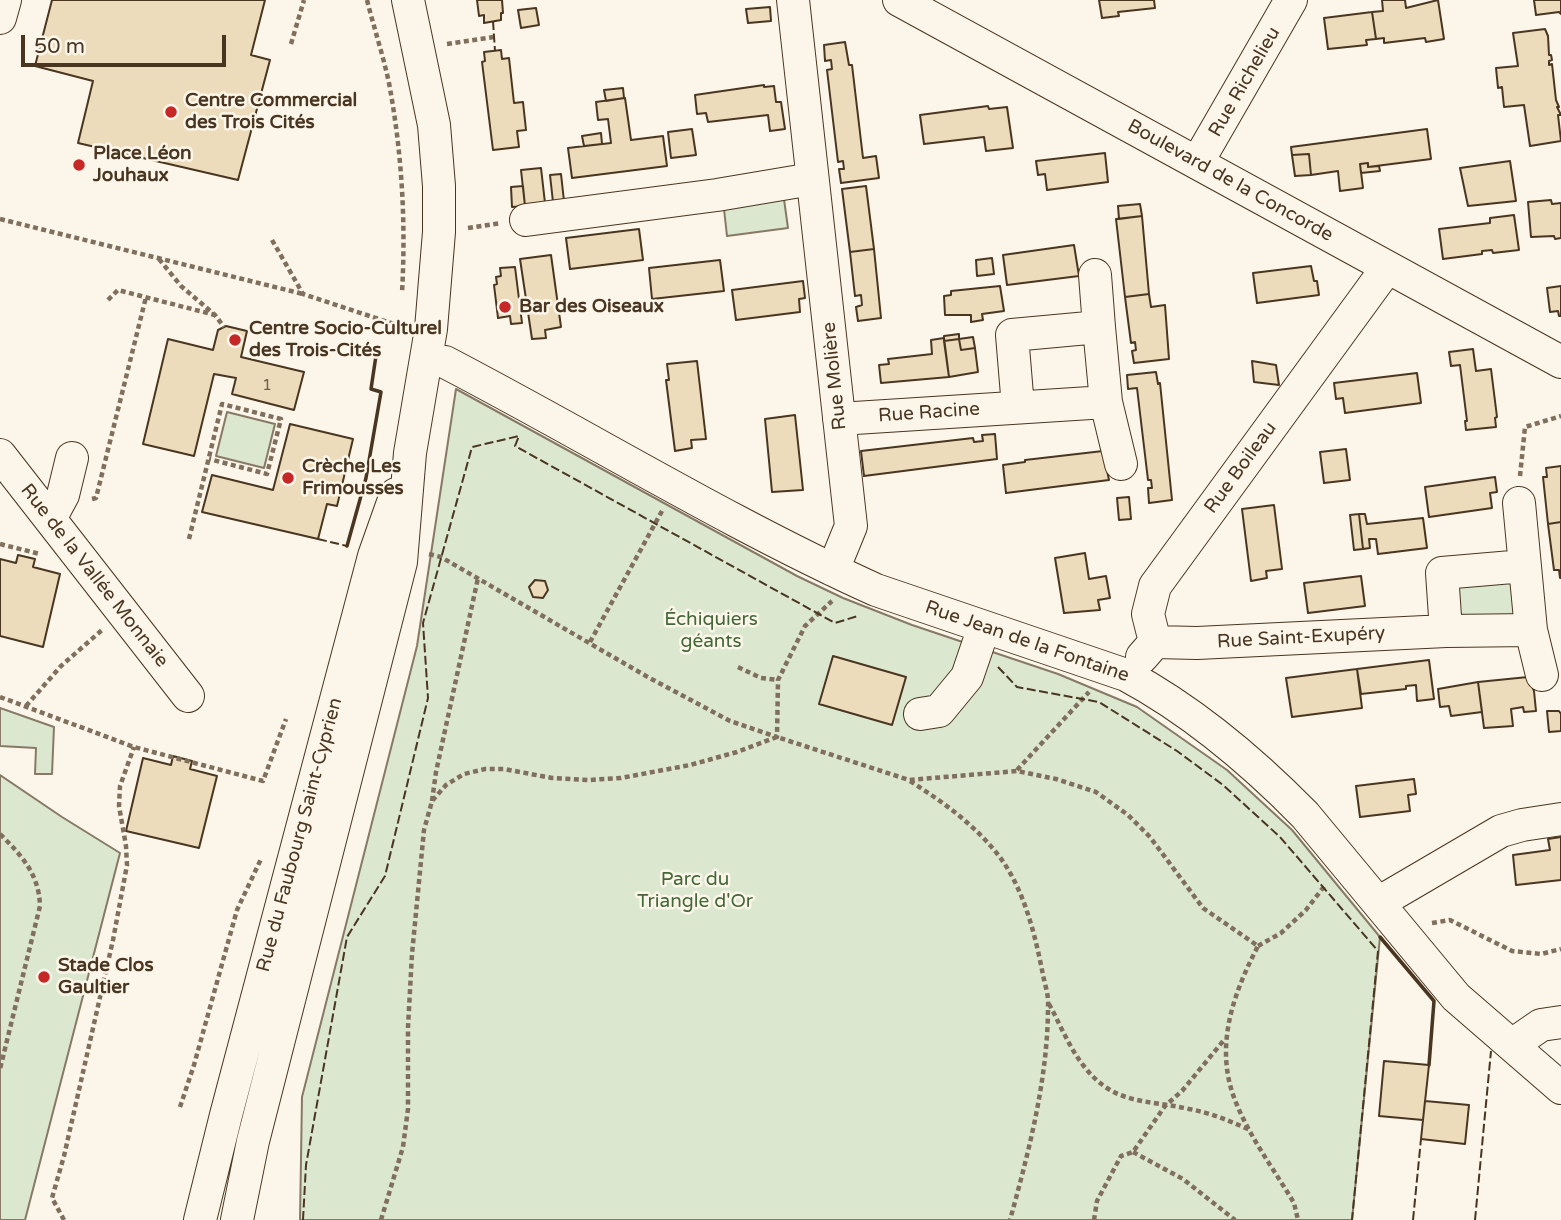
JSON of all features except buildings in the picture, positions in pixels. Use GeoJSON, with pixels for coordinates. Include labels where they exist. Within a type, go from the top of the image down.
{"type":"FeatureCollection","features":[{"type":"Feature","properties":{"kind":"street"},"geometry":{"type":"LineString","coordinates":[[0,18],[5,0]]}},
{"type":"Feature","properties":{"kind":"street","name":"Rue du Faubourg Saint-Cyprien"},"geometry":{"type":"LineString","coordinates":[[237,1220],[253,1141],[401,562],[410,453],[429,344],[439,232],[439,186],[433,125],[408,0]]}},
{"type":"Feature","properties":{"kind":"street","name":"Rue Molière"},"geometry":{"type":"LineString","coordinates":[[793,0],[851,526],[844,575]]}},
{"type":"Feature","properties":{"kind":"street","name":"Boulevard de la Concorde"},"geometry":{"type":"LineString","coordinates":[[899,0],[1561,362]]}},
{"type":"Feature","properties":{"kind":"street","name":"Rue Richelieu"},"geometry":{"type":"LineString","coordinates":[[1197,163],[1291,0]]}},
{"type":"Feature","properties":{"kind":"street"},"geometry":{"type":"LineString","coordinates":[[514,221],[717,195],[812,179]]}},
{"type":"Feature","properties":{"kind":"street","name":"Rue Boileau"},"geometry":{"type":"LineString","coordinates":[[1155,642],[1149,614],[1155,586],[1387,268]]}},
{"type":"Feature","properties":{"kind":"street"},"geometry":{"type":"LineString","coordinates":[[1095,275],[1106,402],[1121,464]]}},
{"type":"Feature","properties":{"kind":"street"},"geometry":{"type":"LineString","coordinates":[[1018,407],[1012,335],[1099,327]]}},
{"type":"Feature","properties":{"kind":"street","name":"Rue Jean de la Fontaine"},"geometry":{"type":"LineString","coordinates":[[429,344],[445,362],[844,575],[876,590],[1116,672],[1151,688],[1241,755],[1306,815],[1456,997],[1561,1088]]}},
{"type":"Feature","properties":{"kind":"street","name":"Rue Racine"},"geometry":{"type":"LineString","coordinates":[[839,419],[1106,402]]}},
{"type":"Feature","properties":{"kind":"street","name":"Rue du Faubourg Saint-Cyprien"},"geometry":{"type":"LineString","coordinates":[[200,1220],[374,556],[410,453]]}},
{"type":"Feature","properties":{"kind":"street","name":"Rue de la Vallée Monnaie"},"geometry":{"type":"LineString","coordinates":[[0,455],[188,696]]}},
{"type":"Feature","properties":{"kind":"street"},"geometry":{"type":"LineString","coordinates":[[50,519],[63,495],[72,458]]}},
{"type":"Feature","properties":{"kind":"street"},"geometry":{"type":"LineString","coordinates":[[1520,503],[1531,630],[1542,674]]}},
{"type":"Feature","properties":{"kind":"street"},"geometry":{"type":"LineString","coordinates":[[1446,631],[1442,573],[1524,566]]}},
{"type":"Feature","properties":{"kind":"street"},"geometry":{"type":"LineString","coordinates":[[920,714],[939,710],[967,677],[984,627]]}},
{"type":"Feature","properties":{"kind":"street","name":"Rue Saint-Exupéry"},"geometry":{"type":"LineString","coordinates":[[1155,642],[1197,643],[1446,631],[1531,630]]}},
{"type":"Feature","properties":{"kind":"street"},"geometry":{"type":"LineString","coordinates":[[1116,672],[1155,642]]}},
{"type":"Feature","properties":{"kind":"street"},"geometry":{"type":"LineString","coordinates":[[1378,903],[1501,831],[1522,825],[1561,820]]}},
{"type":"Feature","properties":{"kind":"street"},"geometry":{"type":"LineString","coordinates":[[1512,1045],[1541,1025],[1561,1022]]}},
{"type":"Feature","properties":{"kind":"street"},"geometry":{"type":"LineString","coordinates":[[225,1220],[240,1149],[240,1128],[226,1115]]}},
{"type":"Feature","properties":{"kind":"path"},"geometry":{"type":"LineString","coordinates":[[291,44],[304,0]]}},
{"type":"Feature","properties":{"kind":"path"},"geometry":{"type":"LineString","coordinates":[[367,0],[388,82],[401,165],[405,237],[401,301]]}},
{"type":"Feature","properties":{"kind":"path"},"geometry":{"type":"LineString","coordinates":[[457,43],[494,37]]}},
{"type":"Feature","properties":{"kind":"path"},"geometry":{"type":"LineString","coordinates":[[0,219],[303,294],[400,326],[429,344]]}},
{"type":"Feature","properties":{"kind":"path"},"geometry":{"type":"LineString","coordinates":[[470,228],[514,221]]}},
{"type":"Feature","properties":{"kind":"path"},"geometry":{"type":"LineString","coordinates":[[272,240],[303,294]]}},
{"type":"Feature","properties":{"kind":"path"},"geometry":{"type":"LineString","coordinates":[[159,258],[180,286],[215,315],[224,327]]}},
{"type":"Feature","properties":{"kind":"path"},"geometry":{"type":"LineString","coordinates":[[108,300],[118,290],[215,315]]}},
{"type":"Feature","properties":{"kind":"path"},"geometry":{"type":"LineString","coordinates":[[400,326],[401,314]]}},
{"type":"Feature","properties":{"kind":"path"},"geometry":{"type":"LineString","coordinates":[[189,539],[222,404],[281,419],[267,474],[209,459]]}},
{"type":"Feature","properties":{"kind":"path"},"geometry":{"type":"LineString","coordinates":[[1520,503],[1520,459],[1525,427],[1561,416]]}},
{"type":"Feature","properties":{"kind":"path"},"geometry":{"type":"LineString","coordinates":[[590,642],[676,487]]}},
{"type":"Feature","properties":{"kind":"path"},"geometry":{"type":"LineString","coordinates":[[425,554],[441,557],[646,676],[730,721],[909,780],[951,808],[974,828],[999,857],[1014,882],[1034,933],[1049,1003],[1083,1066],[1101,1084],[1129,1100],[1186,1108],[1222,1117],[1251,1130]]}},
{"type":"Feature","properties":{"kind":"path"},"geometry":{"type":"LineString","coordinates":[[778,737],[778,680],[805,626],[844,575]]}},
{"type":"Feature","properties":{"kind":"path"},"geometry":{"type":"LineString","coordinates":[[381,1220],[403,1147],[408,1109],[408,1027],[412,954],[424,830],[478,578]]}},
{"type":"Feature","properties":{"kind":"path"},"geometry":{"type":"LineString","coordinates":[[26,706],[61,666],[122,612]]}},
{"type":"Feature","properties":{"kind":"path"},"geometry":{"type":"LineString","coordinates":[[738,667],[761,678],[778,680]]}},
{"type":"Feature","properties":{"kind":"path"},"geometry":{"type":"LineString","coordinates":[[1017,771],[1084,699],[1116,672]]}},
{"type":"Feature","properties":{"kind":"path"},"geometry":{"type":"LineString","coordinates":[[0,697],[134,747],[263,781],[286,719]]}},
{"type":"Feature","properties":{"kind":"path"},"geometry":{"type":"LineString","coordinates":[[432,801],[446,785],[464,774],[485,769],[504,769],[552,778],[621,778],[690,765],[778,737]]}},
{"type":"Feature","properties":{"kind":"path"},"geometry":{"type":"LineString","coordinates":[[64,1220],[52,1198],[116,927],[127,865],[118,806],[120,786],[134,747]]}},
{"type":"Feature","properties":{"kind":"path"},"geometry":{"type":"LineString","coordinates":[[909,780],[1017,771],[1056,779],[1096,792],[1128,815],[1150,836],[1203,908],[1258,946]]}},
{"type":"Feature","properties":{"kind":"path"},"geometry":{"type":"LineString","coordinates":[[0,834],[23,857],[40,890],[40,906],[0,1069]]}},
{"type":"Feature","properties":{"kind":"path"},"geometry":{"type":"LineString","coordinates":[[1298,1220],[1293,1203],[1237,1105],[1230,1083],[1225,1039],[1237,988],[1258,946],[1281,933],[1306,910],[1322,887],[1348,867]]}},
{"type":"Feature","properties":{"kind":"path"},"geometry":{"type":"LineString","coordinates":[[1407,939],[1433,923],[1450,920],[1512,951],[1541,954],[1561,949]]}},
{"type":"Feature","properties":{"kind":"path"},"geometry":{"type":"LineString","coordinates":[[1010,1220],[1025,1167],[1041,1081],[1049,1003]]}},
{"type":"Feature","properties":{"kind":"path"},"geometry":{"type":"LineString","coordinates":[[1094,1220],[1097,1201],[1121,1156],[1133,1152],[1165,1106],[1182,1091],[1225,1039]]}},
{"type":"Feature","properties":{"kind":"path"},"geometry":{"type":"LineString","coordinates":[[1133,1152],[1183,1179],[1236,1220]]}},
{"type":"Feature","properties":{"kind":"green space"},"geometry":{"type":"Polygon","coordinates":[[[783,192],[788,228],[727,236],[723,200],[783,192]]]}},
{"type":"Feature","properties":{"kind":"green space","name":"Parc du Triangle d'Or"},"geometry":{"type":"Polygon","coordinates":[[[456,389],[797,576],[843,598],[912,625],[1058,674],[1137,707],[1227,770],[1292,830],[1380,937],[1352,1220],[300,1220],[302,1097],[417,646],[456,389]]]}},
{"type":"Feature","properties":{"kind":"green space"},"geometry":{"type":"Polygon","coordinates":[[[227,412],[275,424],[264,468],[216,456],[227,412]]]}},
{"type":"Feature","properties":{"kind":"green space"},"geometry":{"type":"Polygon","coordinates":[[[1519,574],[1522,622],[1451,626],[1449,578],[1519,574]]]}},
{"type":"Feature","properties":{"kind":"green space"},"geometry":{"type":"Polygon","coordinates":[[[0,708],[54,727],[52,774],[35,774],[36,748],[0,746],[0,708]]]}},
{"type":"Feature","properties":{"kind":"green space","name":"Stade Clos Gaultier"},"geometry":{"type":"Polygon","coordinates":[[[0,775],[120,853],[25,1220],[0,1220],[0,775]]]}},
{"type":"Feature","properties":{"kind":"fence"},"geometry":{"type":"LineString","coordinates":[[493,21],[495,51]]}},
{"type":"Feature","properties":{"kind":"fence"},"geometry":{"type":"LineString","coordinates":[[303,1220],[306,1165],[347,937],[385,876],[428,698],[423,623],[472,447],[519,436],[515,446],[835,623],[858,616]]}},
{"type":"Feature","properties":{"kind":"fence"},"geometry":{"type":"LineString","coordinates":[[318,539],[347,546]]}},
{"type":"Feature","properties":{"kind":"fence"},"geometry":{"type":"LineString","coordinates":[[998,667],[1017,687],[1099,702],[1177,751],[1223,785],[1280,837],[1378,951],[1352,1220]]}},
{"type":"Feature","properties":{"kind":"fence"},"geometry":{"type":"LineString","coordinates":[[1475,1220],[1491,1051]]}},
{"type":"Feature","properties":{"kind":"fence"},"geometry":{"type":"LineString","coordinates":[[1413,1220],[1421,1139]]}},
{"type":"Feature","properties":{"kind":"wall"},"geometry":{"type":"LineString","coordinates":[[347,546],[366,478],[381,392],[371,389],[377,349]]}},
{"type":"Feature","properties":{"kind":"wall"},"geometry":{"type":"LineString","coordinates":[[1380,937],[1434,1001],[1429,1065]]}},
{"type":"Feature","properties":{"kind":"place","name":"Centre Commercial des Trois Cités"},"geometry":{"type":"Point","coordinates":[171,112]}},
{"type":"Feature","properties":{"kind":"place","name":"Place Léon Jouhaux"},"geometry":{"type":"Point","coordinates":[79,165]}},
{"type":"Feature","properties":{"kind":"place","name":"Bar des Oiseaux"},"geometry":{"type":"Point","coordinates":[505,307]}},
{"type":"Feature","properties":{"kind":"place","name":"Centre Socio-Culturel des Trois-Cités"},"geometry":{"type":"Point","coordinates":[235,340]}},
{"type":"Feature","properties":{"kind":"place","name":"Crèche Les Frimousses"},"geometry":{"type":"Point","coordinates":[288,478]}},
{"type":"Feature","properties":{"kind":"place","name":"Stade Clos Gaultier"},"geometry":{"type":"Point","coordinates":[44,977]}},
{"type":"Feature","properties":{"kind":"park label","name":"Échiquiers géants"},"geometry":{"type":"Point","coordinates":[711,631]}}]}
